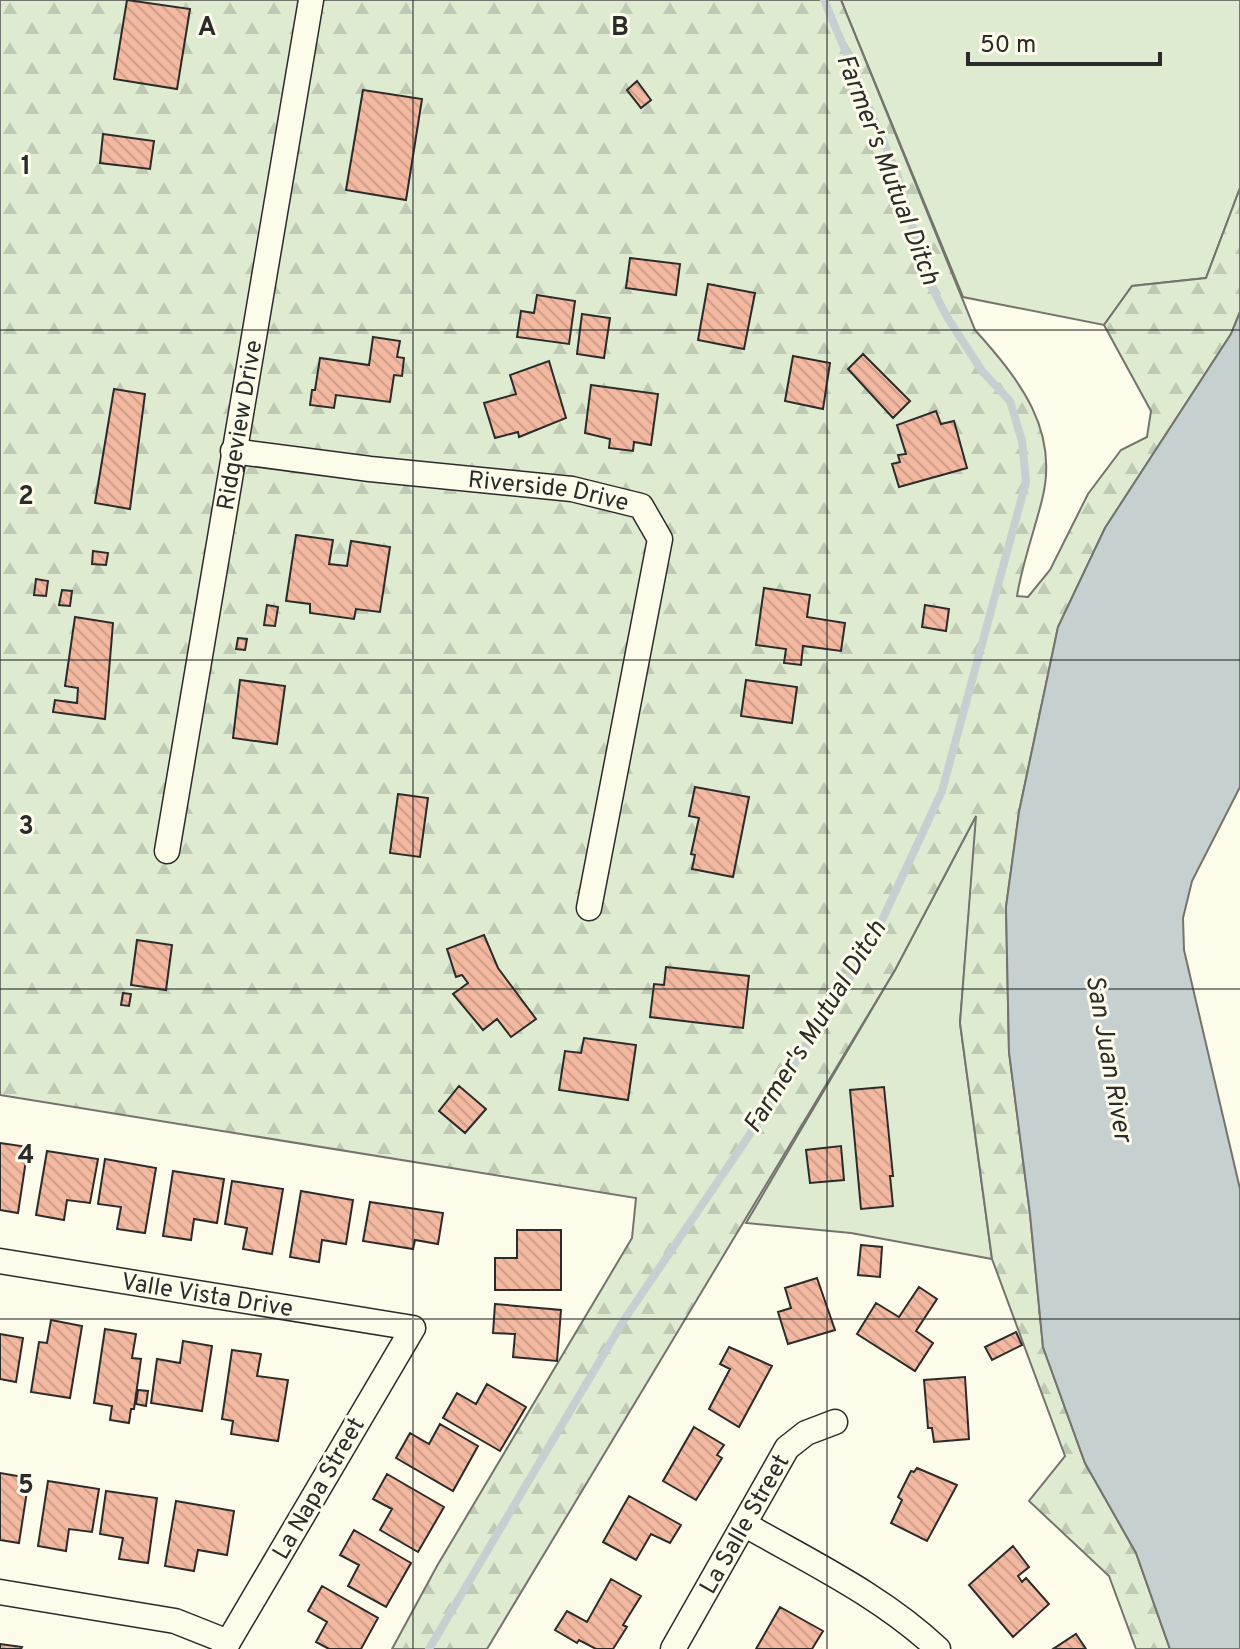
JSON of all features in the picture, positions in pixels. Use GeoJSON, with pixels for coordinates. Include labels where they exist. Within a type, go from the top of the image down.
{"type":"FeatureCollection","features":[{"type":"Feature","properties":{"kind":"street","name":"Ridgeview Drive"},"geometry":{"type":"LineString","coordinates":[[167,851],[311,0]]}},
{"type":"Feature","properties":{"kind":"street","name":"Riverside Drive"},"geometry":{"type":"LineString","coordinates":[[233,451],[370,469],[572,489],[641,506],[660,539],[589,908]]}},
{"type":"Feature","properties":{"kind":"street","name":"Valle Vista Drive"},"geometry":{"type":"LineString","coordinates":[[0,1261],[413,1328]]}},
{"type":"Feature","properties":{"kind":"street","name":"La Napa Street"},"geometry":{"type":"LineString","coordinates":[[226,1645],[413,1328]]}},
{"type":"Feature","properties":{"kind":"street","name":"La Salle Street"},"geometry":{"type":"LineString","coordinates":[[673,1649],[787,1448],[806,1433],[835,1422]]}},
{"type":"Feature","properties":{"kind":"street"},"geometry":{"type":"LineString","coordinates":[[744,1524],[877,1600],[912,1625],[938,1649]]}},
{"type":"Feature","properties":{"kind":"street"},"geometry":{"type":"LineString","coordinates":[[0,1592],[175,1621],[226,1645]]}},
{"type":"Feature","properties":{"kind":"green space"},"geometry":{"type":"Polygon","coordinates":[[[0,0],[841,0],[975,330],[1007,367],[1032,407],[1040,428],[1046,475],[1017,596],[1028,597],[1050,570],[1088,494],[1121,450],[1147,437],[1151,411],[1104,325],[1132,286],[1206,278],[1240,188],[1240,312],[1231,334],[1105,528],[1058,627],[1019,812],[1006,907],[1009,1052],[1043,1347],[1085,1463],[1136,1553],[1170,1649],[1136,1649],[1109,1576],[1029,1501],[1065,1456],[992,1259],[960,1023],[976,816],[895,970],[487,1649],[392,1649],[437,1566],[632,1238],[636,1198],[0,1095],[0,0]]]}},
{"type":"Feature","properties":{"kind":"green space"},"geometry":{"type":"Polygon","coordinates":[[[841,0],[1240,0],[1240,188],[1206,278],[1132,286],[1104,325],[963,297],[841,0]]]}},
{"type":"Feature","properties":{"kind":"green space"},"geometry":{"type":"Polygon","coordinates":[[[977,814],[960,1023],[992,1259],[851,1233],[746,1223],[895,970],[977,814]]]}},
{"type":"Feature","properties":{"kind":"water","name":"San Juan River"},"geometry":{"type":"Polygon","coordinates":[[[1240,312],[1240,787],[1192,881],[1183,918],[1184,950],[1240,1189],[1240,1649],[1170,1649],[1136,1553],[1085,1463],[1043,1347],[1009,1052],[1006,907],[1019,812],[1058,627],[1105,528],[1231,334],[1240,312]]]}},
{"type":"Feature","properties":{"kind":"building"},"geometry":{"type":"Polygon","coordinates":[[[127,0],[190,9],[177,89],[114,79],[127,0]]]}},
{"type":"Feature","properties":{"kind":"building"},"geometry":{"type":"Polygon","coordinates":[[[637,81],[651,100],[641,108],[627,90],[637,81]]]}},
{"type":"Feature","properties":{"kind":"building"},"geometry":{"type":"Polygon","coordinates":[[[363,90],[422,99],[406,200],[346,190],[363,90]]]}},
{"type":"Feature","properties":{"kind":"building"},"geometry":{"type":"Polygon","coordinates":[[[103,134],[154,141],[150,169],[100,163],[103,134]]]}},
{"type":"Feature","properties":{"kind":"building"},"geometry":{"type":"Polygon","coordinates":[[[630,258],[680,264],[676,295],[626,288],[630,258]]]}},
{"type":"Feature","properties":{"kind":"building"},"geometry":{"type":"Polygon","coordinates":[[[708,284],[755,293],[744,349],[698,340],[708,284]]]}},
{"type":"Feature","properties":{"kind":"building"},"geometry":{"type":"Polygon","coordinates":[[[537,295],[575,301],[569,344],[517,337],[521,311],[534,313],[537,295]]]}},
{"type":"Feature","properties":{"kind":"building"},"geometry":{"type":"Polygon","coordinates":[[[582,314],[610,318],[604,358],[577,354],[582,314]]]}},
{"type":"Feature","properties":{"kind":"building"},"geometry":{"type":"Polygon","coordinates":[[[373,337],[400,341],[397,357],[404,358],[402,376],[394,375],[390,402],[336,395],[334,408],[310,405],[320,358],[369,365],[373,337]]]}},
{"type":"Feature","properties":{"kind":"building"},"geometry":{"type":"Polygon","coordinates":[[[863,354],[910,401],[893,418],[848,369],[863,354]]]}},
{"type":"Feature","properties":{"kind":"building"},"geometry":{"type":"Polygon","coordinates":[[[793,356],[830,363],[823,409],[785,401],[793,356]]]}},
{"type":"Feature","properties":{"kind":"building"},"geometry":{"type":"Polygon","coordinates":[[[549,361],[566,418],[519,437],[518,432],[495,438],[484,403],[516,394],[510,375],[549,361]]]}},
{"type":"Feature","properties":{"kind":"building"},"geometry":{"type":"Polygon","coordinates":[[[591,385],[658,394],[651,445],[634,442],[633,451],[609,448],[610,439],[585,433],[591,385]]]}},
{"type":"Feature","properties":{"kind":"building"},"geometry":{"type":"Polygon","coordinates":[[[114,389],[145,394],[130,509],[95,503],[114,389]]]}},
{"type":"Feature","properties":{"kind":"building"},"geometry":{"type":"Polygon","coordinates":[[[936,411],[941,424],[954,421],[967,468],[899,487],[892,464],[900,462],[898,455],[906,454],[897,425],[936,411]]]}},
{"type":"Feature","properties":{"kind":"building"},"geometry":{"type":"Polygon","coordinates":[[[296,535],[333,540],[329,564],[347,566],[351,541],[390,547],[380,612],[356,609],[354,619],[310,613],[310,604],[286,601],[296,535]]]}},
{"type":"Feature","properties":{"kind":"building"},"geometry":{"type":"Polygon","coordinates":[[[93,551],[108,553],[106,565],[92,564],[93,551]]]}},
{"type":"Feature","properties":{"kind":"building"},"geometry":{"type":"Polygon","coordinates":[[[36,579],[48,581],[46,596],[34,595],[36,579]]]}},
{"type":"Feature","properties":{"kind":"building"},"geometry":{"type":"Polygon","coordinates":[[[764,588],[810,595],[807,617],[845,623],[841,651],[803,646],[801,665],[784,663],[786,649],[756,645],[764,588]]]}},
{"type":"Feature","properties":{"kind":"building"},"geometry":{"type":"Polygon","coordinates":[[[62,590],[72,591],[70,606],[59,605],[62,590]]]}},
{"type":"Feature","properties":{"kind":"building"},"geometry":{"type":"Polygon","coordinates":[[[267,605],[278,607],[275,626],[264,625],[267,605]]]}},
{"type":"Feature","properties":{"kind":"building"},"geometry":{"type":"Polygon","coordinates":[[[925,605],[949,609],[946,631],[922,627],[925,605]]]}},
{"type":"Feature","properties":{"kind":"building"},"geometry":{"type":"Polygon","coordinates":[[[75,617],[113,623],[105,719],[53,712],[55,700],[77,703],[78,688],[65,686],[75,617]]]}},
{"type":"Feature","properties":{"kind":"building"},"geometry":{"type":"Polygon","coordinates":[[[238,638],[247,639],[245,650],[236,649],[238,638]]]}},
{"type":"Feature","properties":{"kind":"building"},"geometry":{"type":"Polygon","coordinates":[[[240,680],[285,686],[277,744],[233,738],[240,680]]]}},
{"type":"Feature","properties":{"kind":"building"},"geometry":{"type":"Polygon","coordinates":[[[746,680],[797,687],[792,723],[741,716],[746,680]]]}},
{"type":"Feature","properties":{"kind":"building"},"geometry":{"type":"Polygon","coordinates":[[[695,787],[749,797],[733,877],[692,869],[695,855],[691,854],[699,818],[689,816],[695,787]]]}},
{"type":"Feature","properties":{"kind":"building"},"geometry":{"type":"Polygon","coordinates":[[[398,794],[428,798],[420,857],[390,853],[398,794]]]}},
{"type":"Feature","properties":{"kind":"building"},"geometry":{"type":"Polygon","coordinates":[[[484,935],[498,968],[536,1019],[511,1037],[497,1019],[483,1030],[453,994],[468,983],[462,975],[456,977],[447,949],[484,935]]]}},
{"type":"Feature","properties":{"kind":"building"},"geometry":{"type":"Polygon","coordinates":[[[137,940],[172,945],[166,990],[131,985],[137,940]]]}},
{"type":"Feature","properties":{"kind":"building"},"geometry":{"type":"Polygon","coordinates":[[[666,967],[749,976],[743,1028],[650,1017],[654,984],[664,985],[666,967]]]}},
{"type":"Feature","properties":{"kind":"building"},"geometry":{"type":"Polygon","coordinates":[[[123,993],[131,994],[129,1006],[121,1005],[123,993]]]}},
{"type":"Feature","properties":{"kind":"building"},"geometry":{"type":"Polygon","coordinates":[[[584,1038],[636,1045],[628,1100],[559,1090],[565,1051],[581,1053],[584,1038]]]}},
{"type":"Feature","properties":{"kind":"building"},"geometry":{"type":"Polygon","coordinates":[[[459,1086],[486,1109],[465,1133],[439,1111],[459,1086]]]}},
{"type":"Feature","properties":{"kind":"building"},"geometry":{"type":"Polygon","coordinates":[[[884,1087],[893,1206],[861,1209],[850,1090],[884,1087]]]}},
{"type":"Feature","properties":{"kind":"building"},"geometry":{"type":"Polygon","coordinates":[[[0,1143],[28,1147],[18,1213],[0,1210],[0,1143]]]}},
{"type":"Feature","properties":{"kind":"building"},"geometry":{"type":"Polygon","coordinates":[[[841,1146],[844,1180],[810,1183],[806,1150],[841,1146]]]}},
{"type":"Feature","properties":{"kind":"building"},"geometry":{"type":"Polygon","coordinates":[[[47,1151],[98,1159],[90,1203],[67,1200],[64,1220],[36,1215],[47,1151]]]}},
{"type":"Feature","properties":{"kind":"building"},"geometry":{"type":"Polygon","coordinates":[[[105,1159],[156,1168],[145,1233],[117,1229],[121,1207],[98,1204],[105,1159]]]}},
{"type":"Feature","properties":{"kind":"building"},"geometry":{"type":"Polygon","coordinates":[[[173,1171],[224,1179],[217,1223],[194,1219],[191,1240],[163,1236],[173,1171]]]}},
{"type":"Feature","properties":{"kind":"building"},"geometry":{"type":"Polygon","coordinates":[[[232,1181],[283,1189],[272,1254],[243,1249],[247,1228],[225,1224],[232,1181]]]}},
{"type":"Feature","properties":{"kind":"building"},"geometry":{"type":"Polygon","coordinates":[[[301,1191],[353,1200],[346,1244],[322,1240],[319,1262],[290,1257],[301,1191]]]}},
{"type":"Feature","properties":{"kind":"building"},"geometry":{"type":"Polygon","coordinates":[[[370,1202],[443,1213],[438,1244],[415,1240],[413,1249],[363,1241],[370,1202]]]}},
{"type":"Feature","properties":{"kind":"building"},"geometry":{"type":"Polygon","coordinates":[[[517,1230],[561,1230],[561,1290],[495,1290],[495,1258],[517,1258],[517,1230]]]}},
{"type":"Feature","properties":{"kind":"building"},"geometry":{"type":"Polygon","coordinates":[[[861,1245],[882,1247],[880,1277],[858,1275],[861,1245]]]}},
{"type":"Feature","properties":{"kind":"building"},"geometry":{"type":"Polygon","coordinates":[[[817,1278],[835,1330],[788,1344],[778,1312],[791,1308],[785,1288],[817,1278]]]}},
{"type":"Feature","properties":{"kind":"building"},"geometry":{"type":"Polygon","coordinates":[[[919,1287],[937,1299],[916,1331],[933,1343],[915,1371],[857,1334],[876,1303],[899,1317],[919,1287]]]}},
{"type":"Feature","properties":{"kind":"building"},"geometry":{"type":"Polygon","coordinates":[[[495,1304],[561,1310],[557,1361],[513,1357],[515,1334],[493,1333],[495,1304]]]}},
{"type":"Feature","properties":{"kind":"building"},"geometry":{"type":"Polygon","coordinates":[[[51,1320],[82,1326],[70,1398],[31,1392],[39,1342],[47,1343],[51,1320]]]}},
{"type":"Feature","properties":{"kind":"building"},"geometry":{"type":"Polygon","coordinates":[[[105,1329],[136,1334],[132,1358],[141,1359],[129,1423],[110,1420],[112,1406],[94,1403],[105,1329]]]}},
{"type":"Feature","properties":{"kind":"building"},"geometry":{"type":"Polygon","coordinates":[[[1016,1332],[1022,1345],[992,1360],[985,1347],[1016,1332]]]}},
{"type":"Feature","properties":{"kind":"building"},"geometry":{"type":"Polygon","coordinates":[[[0,1334],[23,1338],[16,1382],[0,1379],[0,1334]]]}},
{"type":"Feature","properties":{"kind":"building"},"geometry":{"type":"Polygon","coordinates":[[[183,1341],[212,1346],[202,1411],[151,1403],[157,1359],[180,1363],[183,1341]]]}},
{"type":"Feature","properties":{"kind":"building"},"geometry":{"type":"Polygon","coordinates":[[[729,1347],[772,1366],[739,1427],[709,1409],[730,1369],[720,1364],[729,1347]]]}},
{"type":"Feature","properties":{"kind":"building"},"geometry":{"type":"Polygon","coordinates":[[[232,1350],[261,1354],[257,1376],[288,1380],[278,1441],[231,1434],[233,1421],[222,1419],[232,1350]]]}},
{"type":"Feature","properties":{"kind":"building"},"geometry":{"type":"Polygon","coordinates":[[[965,1377],[969,1439],[934,1442],[932,1428],[928,1428],[924,1380],[965,1377]]]}},
{"type":"Feature","properties":{"kind":"building"},"geometry":{"type":"Polygon","coordinates":[[[487,1384],[526,1407],[500,1451],[443,1418],[457,1393],[476,1404],[487,1384]]]}},
{"type":"Feature","properties":{"kind":"building"},"geometry":{"type":"Polygon","coordinates":[[[138,1390],[148,1391],[146,1406],[136,1404],[138,1390]]]}},
{"type":"Feature","properties":{"kind":"building"},"geometry":{"type":"Polygon","coordinates":[[[440,1424],[478,1446],[453,1491],[396,1458],[410,1433],[429,1444],[440,1424]]]}},
{"type":"Feature","properties":{"kind":"building"},"geometry":{"type":"Polygon","coordinates":[[[694,1427],[724,1445],[717,1455],[722,1458],[696,1500],[663,1481],[694,1427]]]}},
{"type":"Feature","properties":{"kind":"building"},"geometry":{"type":"Polygon","coordinates":[[[917,1468],[957,1485],[927,1541],[891,1523],[902,1500],[898,1497],[911,1471],[917,1468]]]}},
{"type":"Feature","properties":{"kind":"building"},"geometry":{"type":"Polygon","coordinates":[[[0,1473],[29,1478],[19,1543],[0,1540],[0,1473]]]}},
{"type":"Feature","properties":{"kind":"building"},"geometry":{"type":"Polygon","coordinates":[[[387,1474],[444,1507],[418,1552],[380,1530],[392,1509],[373,1499],[387,1474]]]}},
{"type":"Feature","properties":{"kind":"building"},"geometry":{"type":"Polygon","coordinates":[[[48,1481],[99,1489],[92,1532],[69,1529],[66,1551],[38,1546],[48,1481]]]}},
{"type":"Feature","properties":{"kind":"building"},"geometry":{"type":"Polygon","coordinates":[[[106,1491],[157,1498],[148,1563],[119,1559],[123,1538],[100,1534],[106,1491]]]}},
{"type":"Feature","properties":{"kind":"building"},"geometry":{"type":"Polygon","coordinates":[[[629,1496],[681,1525],[670,1543],[651,1534],[636,1560],[603,1542],[629,1496]]]}},
{"type":"Feature","properties":{"kind":"building"},"geometry":{"type":"Polygon","coordinates":[[[176,1501],[234,1511],[227,1555],[198,1550],[194,1571],[165,1566],[176,1501]]]}},
{"type":"Feature","properties":{"kind":"building"},"geometry":{"type":"Polygon","coordinates":[[[354,1530],[411,1563],[386,1607],[348,1586],[359,1565],[340,1555],[354,1530]]]}},
{"type":"Feature","properties":{"kind":"building"},"geometry":{"type":"Polygon","coordinates":[[[1013,1546],[1029,1567],[1018,1576],[1022,1582],[1026,1578],[1049,1604],[1013,1637],[969,1585],[1013,1546]]]}},
{"type":"Feature","properties":{"kind":"building"},"geometry":{"type":"Polygon","coordinates":[[[611,1579],[641,1596],[613,1649],[596,1649],[579,1640],[577,1643],[555,1630],[567,1611],[587,1622],[611,1579]]]}},
{"type":"Feature","properties":{"kind":"building"},"geometry":{"type":"Polygon","coordinates":[[[322,1586],[378,1618],[361,1649],[329,1649],[316,1642],[327,1622],[308,1611],[322,1586]]]}},
{"type":"Feature","properties":{"kind":"building"},"geometry":{"type":"Polygon","coordinates":[[[780,1607],[823,1631],[812,1649],[756,1649],[780,1607]]]}},
{"type":"Feature","properties":{"kind":"building"},"geometry":{"type":"Polygon","coordinates":[[[1076,1634],[1086,1649],[1053,1649],[1076,1634]]]}},
{"type":"Feature","properties":{"kind":"building"},"geometry":{"type":"Polygon","coordinates":[[[0,1644],[22,1647],[0,1649],[0,1644]]]}},
{"type":"Feature","properties":{"kind":"waterway","name":"Farmer's Mutual Ditch"},"geometry":{"type":"LineString","coordinates":[[429,1649],[624,1320],[746,1140],[871,944],[942,791],[1026,482],[1022,441],[1010,401],[982,371],[947,317],[929,282],[897,174],[824,0]]}}]}
